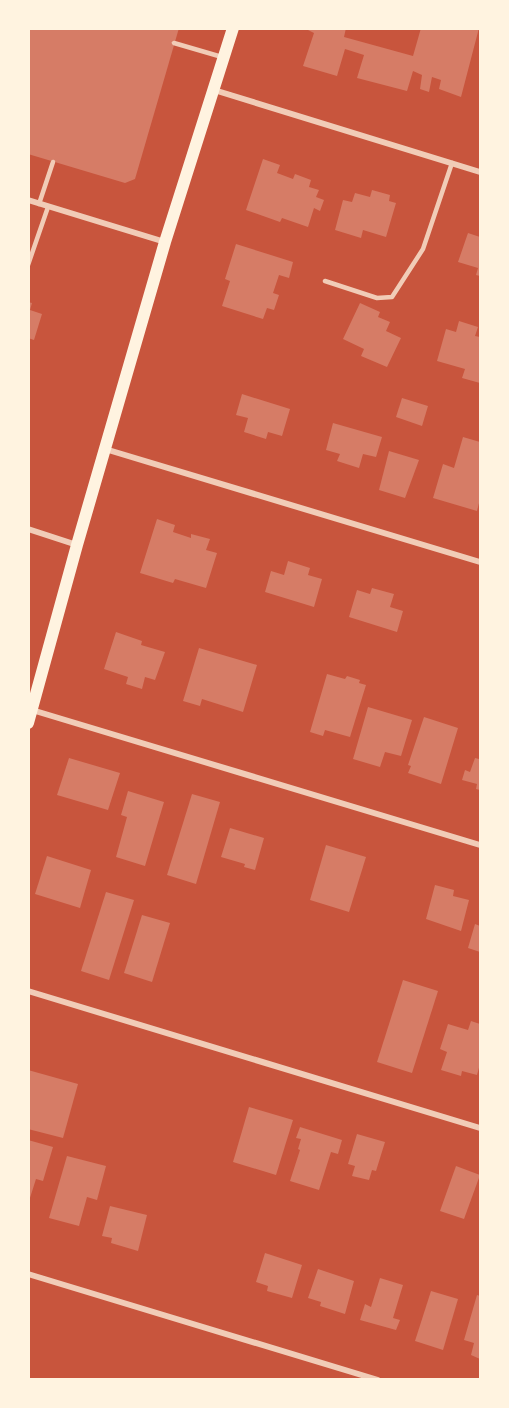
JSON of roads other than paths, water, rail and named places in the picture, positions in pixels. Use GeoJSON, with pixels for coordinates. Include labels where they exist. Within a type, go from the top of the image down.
{"type":"FeatureCollection","features":[{"type":"Feature","properties":{"kind":"main road"},"geometry":{"type":"LineString","coordinates":[[30,717],[77,545],[165,242],[233,28]]}},
{"type":"Feature","properties":{"kind":"street"},"geometry":{"type":"LineString","coordinates":[[214,90],[480,172]]}},
{"type":"Feature","properties":{"kind":"street"},"geometry":{"type":"LineString","coordinates":[[28,200],[165,242]]}},
{"type":"Feature","properties":{"kind":"street"},"geometry":{"type":"LineString","coordinates":[[105,449],[480,562]]}},
{"type":"Feature","properties":{"kind":"street"},"geometry":{"type":"LineString","coordinates":[[28,529],[77,545]]}},
{"type":"Feature","properties":{"kind":"street"},"geometry":{"type":"LineString","coordinates":[[30,717],[480,845]]}},
{"type":"Feature","properties":{"kind":"street"},"geometry":{"type":"LineString","coordinates":[[28,992],[480,1128]]}},
{"type":"Feature","properties":{"kind":"street"},"geometry":{"type":"LineString","coordinates":[[28,1274],[378,1380]]}},
{"type":"Feature","properties":{"kind":"lane"},"geometry":{"type":"LineString","coordinates":[[174,43],[224,58]]}},
{"type":"Feature","properties":{"kind":"lane"},"geometry":{"type":"LineString","coordinates":[[39,204],[53,162]]}},
{"type":"Feature","properties":{"kind":"lane"},"geometry":{"type":"LineString","coordinates":[[325,281],[377,298],[392,297],[423,249],[452,164]]}},
{"type":"Feature","properties":{"kind":"lane"},"geometry":{"type":"LineString","coordinates":[[28,266],[48,207]]}}]}
